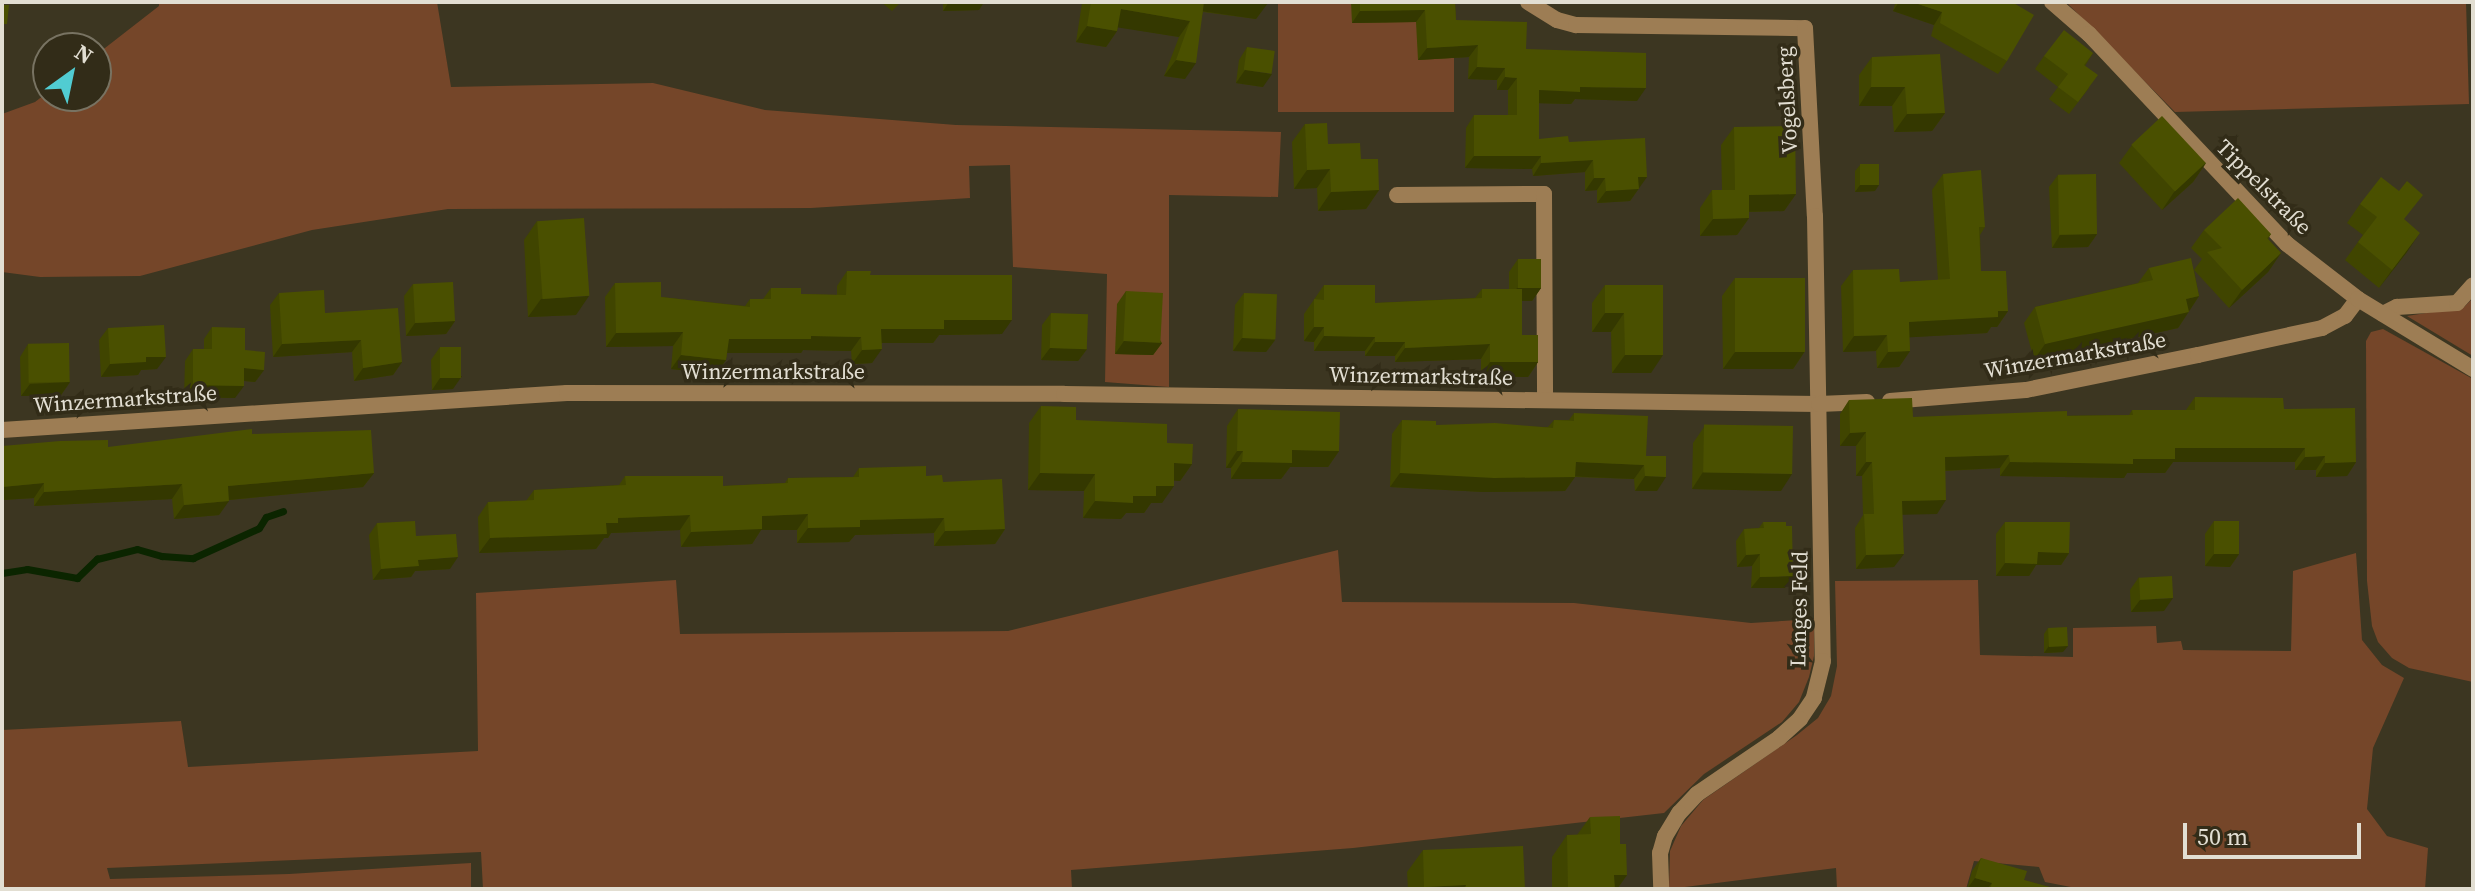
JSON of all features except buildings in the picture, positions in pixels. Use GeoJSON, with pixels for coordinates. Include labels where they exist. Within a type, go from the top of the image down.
{"type":"FeatureCollection","features":[{"type":"Feature","properties":{"kind":"street","name":"Vogelsberg"},"geometry":{"type":"LineString","coordinates":[[1528,2],[1557,20],[1576,25],[1805,28],[1815,216],[1819,404]]}},
{"type":"Feature","properties":{"kind":"street","name":"Tippelstraße"},"geometry":{"type":"LineString","coordinates":[[2052,2],[2089,34],[2287,244],[2358,299],[2473,369]]}},
{"type":"Feature","properties":{"kind":"street","name":"Winzermarkstraße"},"geometry":{"type":"LineString","coordinates":[[1397,195],[1544,194],[1545,399]]}},
{"type":"Feature","properties":{"kind":"street"},"geometry":{"type":"LineString","coordinates":[[2383,314],[2397,307],[2457,303],[2473,285]]}},
{"type":"Feature","properties":{"kind":"street","name":"Winzermarkstraße"},"geometry":{"type":"LineString","coordinates":[[2,430],[567,393],[1545,399],[1819,404],[2026,390],[2322,328],[2345,316],[2358,299]]}},
{"type":"Feature","properties":{"kind":"street","name":"Langes Feld"},"geometry":{"type":"LineString","coordinates":[[1661,889],[1660,853],[1665,836],[1679,813],[1697,794],[1793,726],[1807,710],[1819,685],[1825,636],[1819,404]]}},
{"type":"Feature","properties":{"kind":"shaded area"},"geometry":{"type":"Polygon","coordinates":[[[159,2],[437,2],[451,87],[653,83],[765,110],[956,125],[1281,132],[1278,197],[1169,195],[1169,387],[1105,382],[1107,274],[1013,267],[1010,165],[969,166],[970,198],[811,208],[448,209],[312,230],[140,276],[40,277],[2,272],[2,114],[32,103],[32,112],[112,112],[112,43],[159,6],[159,2]]]}},
{"type":"Feature","properties":{"kind":"shaded area"},"geometry":{"type":"Polygon","coordinates":[[[1278,2],[1454,2],[1454,112],[1278,112],[1278,2]]]}},
{"type":"Feature","properties":{"kind":"shaded area"},"geometry":{"type":"Polygon","coordinates":[[[2066,2],[2466,2],[2469,104],[2175,112],[2066,2]]]}},
{"type":"Feature","properties":{"kind":"shaded area"},"geometry":{"type":"Polygon","coordinates":[[[2473,298],[2473,356],[2407,316],[2464,307],[2473,298]]]}},
{"type":"Feature","properties":{"kind":"shaded area"},"geometry":{"type":"Polygon","coordinates":[[[2383,329],[2473,379],[2473,682],[2409,668],[2392,658],[2378,642],[2372,626],[2367,581],[2366,341],[2371,332],[2383,329]]]}},
{"type":"Feature","properties":{"kind":"shaded area"},"geometry":{"type":"Polygon","coordinates":[[[1338,550],[1342,602],[1574,603],[1751,623],[1814,619],[1814,656],[1809,677],[1799,702],[1782,722],[1704,774],[1664,813],[1353,848],[1071,870],[1072,889],[483,889],[481,852],[107,868],[110,879],[289,874],[471,863],[471,889],[2,889],[2,730],[181,721],[188,767],[478,751],[476,593],[676,580],[680,634],[1008,631],[1338,550]]]}},
{"type":"Feature","properties":{"kind":"shaded area"},"geometry":{"type":"Polygon","coordinates":[[[2356,553],[2362,640],[2382,665],[2404,678],[2373,748],[2367,809],[2387,836],[2428,848],[2425,889],[2081,889],[2045,882],[2039,867],[1974,861],[1966,889],[1837,889],[1836,868],[1669,889],[1670,851],[1681,826],[1703,800],[1818,718],[1831,696],[1837,666],[1835,581],[1978,580],[1980,655],[2073,657],[2073,628],[2156,626],[2157,643],[2181,641],[2183,650],[2291,651],[2293,571],[2356,553]]]}},
{"type":"Feature","properties":{"kind":"waterway"},"geometry":{"type":"LineString","coordinates":[[2,573],[27,569],[77,578],[97,559],[137,549],[162,556],[193,558],[259,528],[266,517],[283,511]]}}]}
